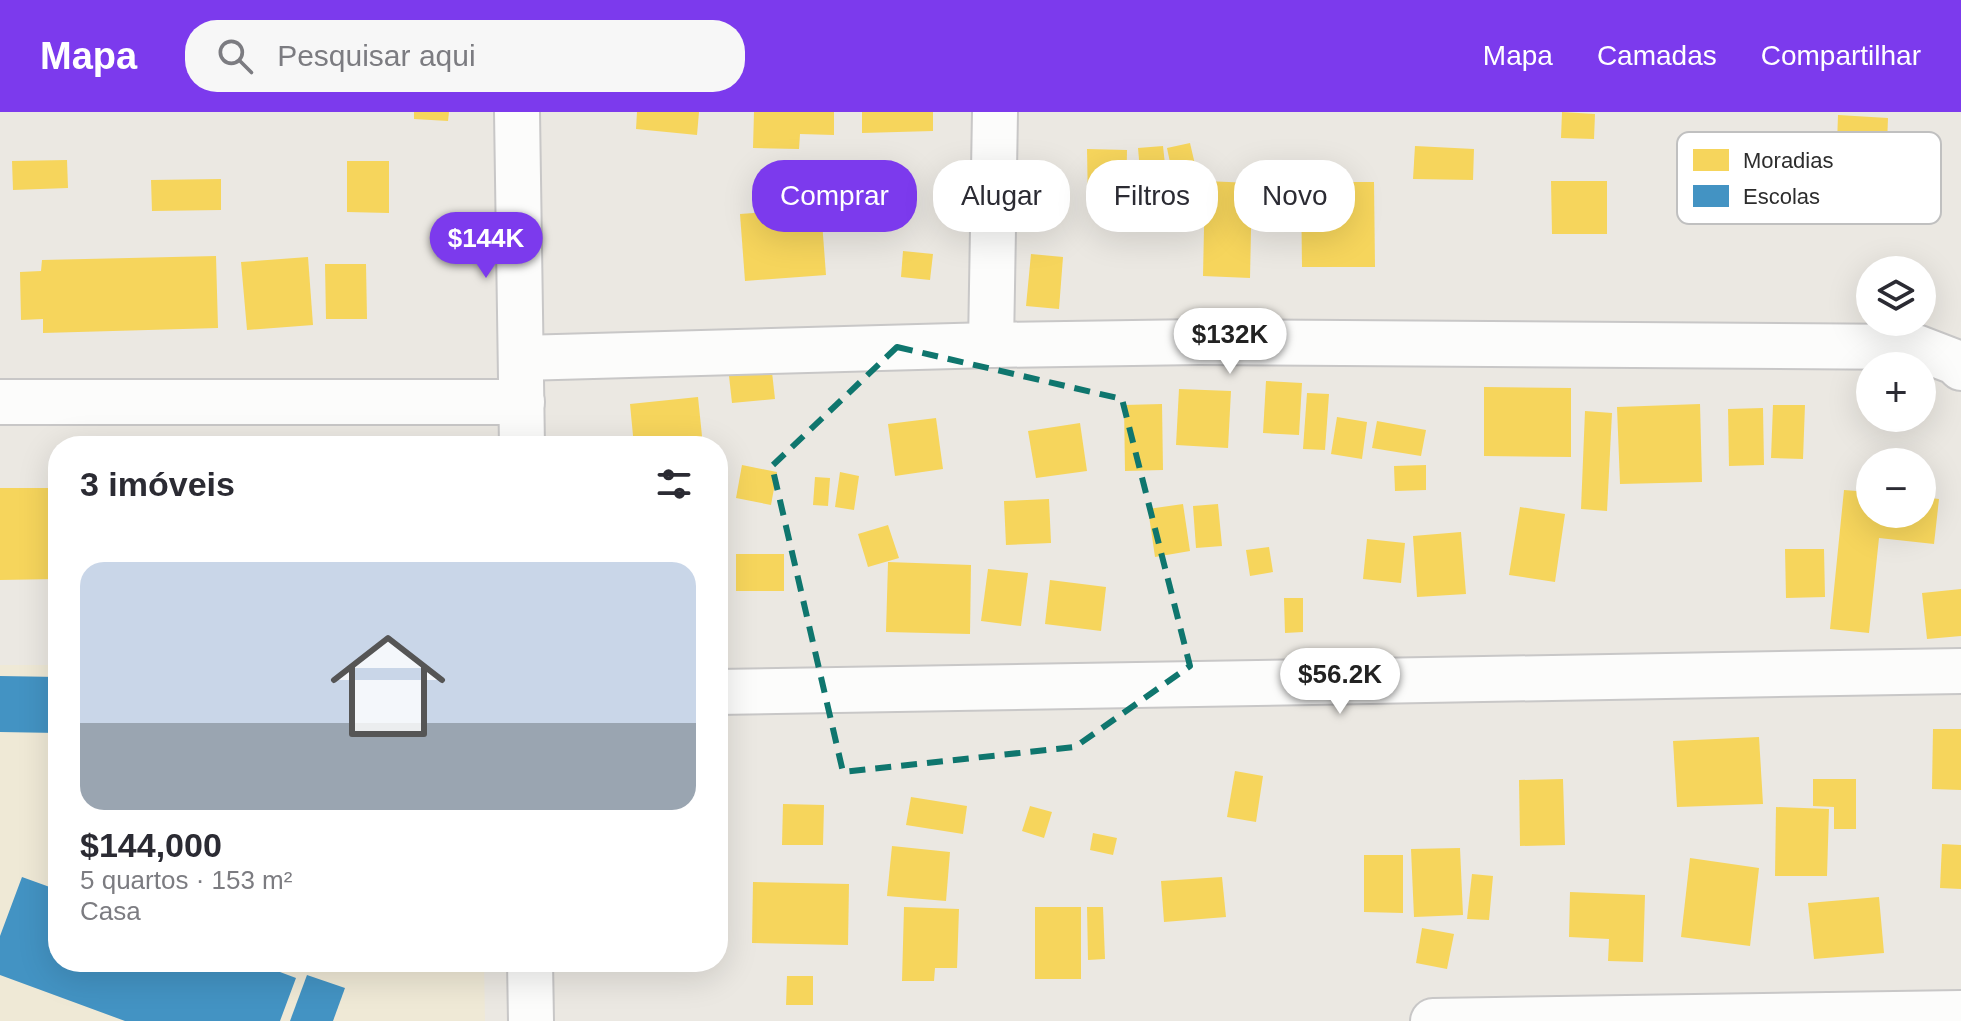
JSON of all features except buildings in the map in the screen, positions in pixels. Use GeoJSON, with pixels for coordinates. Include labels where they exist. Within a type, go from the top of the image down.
{"type":"FeatureCollection","features":[{"type":"Feature","properties":{"kind":"street"},"geometry":{"type":"LineString","coordinates":[[517,112],[522,436]]}},
{"type":"Feature","properties":{"kind":"street"},"geometry":{"type":"LineString","coordinates":[[991,345],[995,112]]}},
{"type":"Feature","properties":{"kind":"street"},"geometry":{"type":"LineString","coordinates":[[521,358],[1199,342],[1916,347],[1955,362],[1961,368]]}},
{"type":"Feature","properties":{"kind":"street"},"geometry":{"type":"LineString","coordinates":[[0,402],[522,402]]}},
{"type":"Feature","properties":{"kind":"street"},"geometry":{"type":"LineString","coordinates":[[728,692],[1961,671]]}},
{"type":"Feature","properties":{"kind":"street"},"geometry":{"type":"LineString","coordinates":[[530,972],[531,1021]]}},
{"type":"Feature","properties":{"kind":"street"},"geometry":{"type":"LineString","coordinates":[[1433,1021],[1961,1013]]}},
{"type":"Feature","properties":{"kind":"highlighted area"},"geometry":{"type":"Polygon","coordinates":[[[897,347],[1122,399],[1190,666],[1075,747],[843,772],[772,466],[897,347]]]}},
{"type":"Feature","properties":{"kind":"shaded area"},"geometry":{"type":"Polygon","coordinates":[[[0,665],[48,665],[48,972],[484,972],[485,1021],[0,1021],[0,665]]]}}]}
